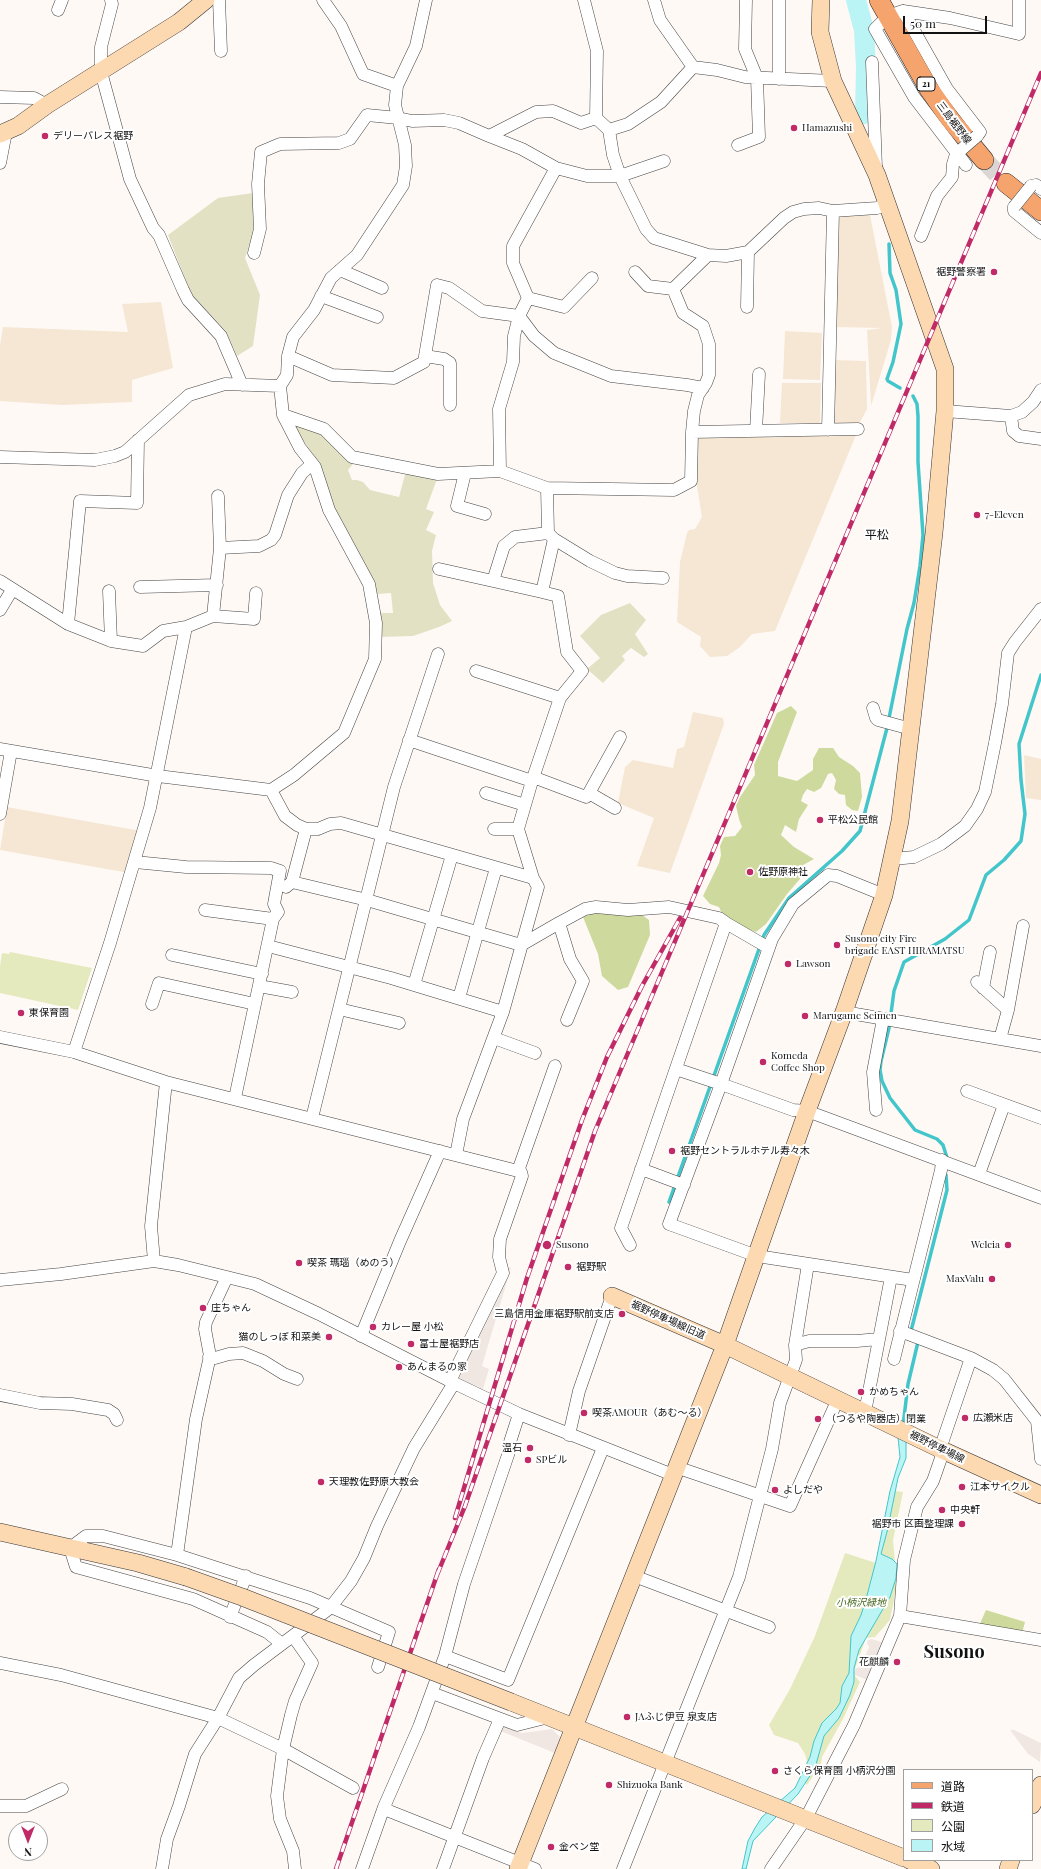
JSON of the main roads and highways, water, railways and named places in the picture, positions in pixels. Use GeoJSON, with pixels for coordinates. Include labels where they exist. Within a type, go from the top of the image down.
{"type":"FeatureCollection","features":[{"type":"Feature","properties":{"kind":"main road","name":"三島裾野線"},"geometry":{"type":"LineString","coordinates":[[890,9],[929,89],[950,119],[975,163]]}},
{"type":"Feature","properties":{"kind":"main road"},"geometry":{"type":"LineString","coordinates":[[1006,182],[1041,211]]}},
{"type":"Feature","properties":{"kind":"water"},"geometry":{"type":"Polygon","coordinates":[[[898,1437],[906,1441],[906,1458],[898,1478],[881,1554],[892,1559],[897,1564],[896,1578],[890,1597],[859,1650],[854,1668],[854,1682],[850,1695],[839,1718],[824,1736],[815,1768],[798,1794],[753,1841],[746,1869],[742,1869],[748,1841],[755,1828],[762,1817],[795,1788],[810,1757],[814,1741],[822,1723],[840,1703],[842,1686],[849,1673],[851,1636],[865,1603],[876,1561],[890,1491],[900,1457],[898,1437]]]}},
{"type":"Feature","properties":{"kind":"waterway"},"geometry":{"type":"LineString","coordinates":[[856,0],[864,30],[866,67],[865,114]]}},
{"type":"Feature","properties":{"kind":"waterway"},"geometry":{"type":"LineString","coordinates":[[889,244],[890,273],[896,290],[901,324],[893,362],[887,379],[900,388]]}},
{"type":"Feature","properties":{"kind":"waterway"},"geometry":{"type":"LineString","coordinates":[[669,1202],[764,935],[789,898],[842,851],[860,831],[887,728],[907,629],[914,603],[920,566],[923,535],[918,462],[918,416],[917,404],[913,396]]}},
{"type":"Feature","properties":{"kind":"waterway"},"geometry":{"type":"LineString","coordinates":[[948,1161],[943,1145],[937,1139],[915,1130],[890,1098],[882,1081],[880,1070],[881,1061],[889,1028],[894,991],[904,962],[945,939],[969,920],[986,875],[1004,860],[1021,841],[1025,814],[1019,744],[1041,675]]}},
{"type":"Feature","properties":{"kind":"waterway"},"geometry":{"type":"LineString","coordinates":[[913,1333],[911,1331],[947,1190],[946,1175]]}},
{"type":"Feature","properties":{"kind":"waterway"},"geometry":{"type":"LineString","coordinates":[[903,1426],[908,1384],[918,1342]]}},
{"type":"Feature","properties":{"kind":"tunnel"},"geometry":{"type":"LineString","coordinates":[[984,160],[1006,183]]}},
{"type":"Feature","properties":{"kind":"railway"},"geometry":{"type":"LineString","coordinates":[[437,1575],[465,1506],[595,1131],[1041,73]]}},
{"type":"Feature","properties":{"kind":"railway"},"geometry":{"type":"LineString","coordinates":[[455,1518],[527,1278],[582,1120],[607,1057],[642,986],[680,918]]}},
{"type":"Feature","properties":{"kind":"railway"},"geometry":{"type":"LineString","coordinates":[[336,1869],[439,1569]]}},
{"type":"Feature","properties":{"kind":"place","name":"Hamazushi"},"geometry":{"type":"Point","coordinates":[794,128]}},
{"type":"Feature","properties":{"kind":"place","name":"デリーパレス裾野"},"geometry":{"type":"Point","coordinates":[45,136]}},
{"type":"Feature","properties":{"kind":"place","name":"裾野警察署"},"geometry":{"type":"Point","coordinates":[994,272]}},
{"type":"Feature","properties":{"kind":"place","name":"7-Eleven"},"geometry":{"type":"Point","coordinates":[977,515]}},
{"type":"Feature","properties":{"kind":"place","name":"平松公民館"},"geometry":{"type":"Point","coordinates":[820,820]}},
{"type":"Feature","properties":{"kind":"place","name":"佐野原神社"},"geometry":{"type":"Point","coordinates":[750,872]}},
{"type":"Feature","properties":{"kind":"place","name":"Susono city Fire brigade EAST HIRAMATSU"},"geometry":{"type":"Point","coordinates":[837,945]}},
{"type":"Feature","properties":{"kind":"place","name":"Lawson"},"geometry":{"type":"Point","coordinates":[788,964]}},
{"type":"Feature","properties":{"kind":"place","name":"東保育園"},"geometry":{"type":"Point","coordinates":[21,1013]}},
{"type":"Feature","properties":{"kind":"place","name":"Marugame Seimen"},"geometry":{"type":"Point","coordinates":[805,1016]}},
{"type":"Feature","properties":{"kind":"place","name":"Komeda Coffee Shop"},"geometry":{"type":"Point","coordinates":[763,1062]}},
{"type":"Feature","properties":{"kind":"place","name":"裾野セントラルホテル寿々木"},"geometry":{"type":"Point","coordinates":[672,1151]}},
{"type":"Feature","properties":{"kind":"place","name":"Susono"},"geometry":{"type":"Point","coordinates":[547,1245]}},
{"type":"Feature","properties":{"kind":"place","name":"Welcia"},"geometry":{"type":"Point","coordinates":[1008,1245]}},
{"type":"Feature","properties":{"kind":"place","name":"喫茶 瑪瑙（めのう）"},"geometry":{"type":"Point","coordinates":[299,1263]}},
{"type":"Feature","properties":{"kind":"place","name":"裾野駅"},"geometry":{"type":"Point","coordinates":[568,1267]}},
{"type":"Feature","properties":{"kind":"place","name":"MaxValu"},"geometry":{"type":"Point","coordinates":[992,1279]}},
{"type":"Feature","properties":{"kind":"place","name":"庄ちゃん"},"geometry":{"type":"Point","coordinates":[203,1308]}},
{"type":"Feature","properties":{"kind":"place","name":"三島信用金庫裾野駅前支店"},"geometry":{"type":"Point","coordinates":[622,1314]}},
{"type":"Feature","properties":{"kind":"place","name":"カレー屋 小松"},"geometry":{"type":"Point","coordinates":[373,1327]}},
{"type":"Feature","properties":{"kind":"place","name":"猫のしっぽ 和菜美"},"geometry":{"type":"Point","coordinates":[329,1337]}},
{"type":"Feature","properties":{"kind":"place","name":"富士屋裾野店"},"geometry":{"type":"Point","coordinates":[411,1344]}},
{"type":"Feature","properties":{"kind":"place","name":"あんまるの家"},"geometry":{"type":"Point","coordinates":[399,1367]}},
{"type":"Feature","properties":{"kind":"place","name":"かめちゃん"},"geometry":{"type":"Point","coordinates":[861,1392]}},
{"type":"Feature","properties":{"kind":"place","name":"喫茶AMOUR（あむ〜る）"},"geometry":{"type":"Point","coordinates":[584,1413]}},
{"type":"Feature","properties":{"kind":"place","name":"広瀬米店"},"geometry":{"type":"Point","coordinates":[965,1418]}},
{"type":"Feature","properties":{"kind":"place","name":"（つるや陶器店）閉業"},"geometry":{"type":"Point","coordinates":[818,1419]}},
{"type":"Feature","properties":{"kind":"place","name":"温石"},"geometry":{"type":"Point","coordinates":[530,1448]}},
{"type":"Feature","properties":{"kind":"place","name":"SPビル"},"geometry":{"type":"Point","coordinates":[528,1460]}},
{"type":"Feature","properties":{"kind":"place","name":"天理教佐野原大教会"},"geometry":{"type":"Point","coordinates":[321,1482]}},
{"type":"Feature","properties":{"kind":"place","name":"江本サイクル"},"geometry":{"type":"Point","coordinates":[962,1487]}},
{"type":"Feature","properties":{"kind":"place","name":"よしだや"},"geometry":{"type":"Point","coordinates":[775,1490]}},
{"type":"Feature","properties":{"kind":"place","name":"中央軒"},"geometry":{"type":"Point","coordinates":[942,1510]}},
{"type":"Feature","properties":{"kind":"place","name":"裾野市 区画整理課"},"geometry":{"type":"Point","coordinates":[962,1524]}},
{"type":"Feature","properties":{"kind":"place","name":"花麒麟"},"geometry":{"type":"Point","coordinates":[897,1662]}},
{"type":"Feature","properties":{"kind":"place","name":"JAふじ伊豆 泉支店"},"geometry":{"type":"Point","coordinates":[627,1717]}},
{"type":"Feature","properties":{"kind":"place","name":"さくら保育園 小柄沢分園"},"geometry":{"type":"Point","coordinates":[775,1771]}},
{"type":"Feature","properties":{"kind":"place","name":"Shizuoka Bank"},"geometry":{"type":"Point","coordinates":[609,1785]}},
{"type":"Feature","properties":{"kind":"place","name":"金ペン堂"},"geometry":{"type":"Point","coordinates":[551,1847]}},
{"type":"Feature","properties":{"kind":"district","name":"平松"},"geometry":{"type":"Point","coordinates":[877,535]}},
{"type":"Feature","properties":{"kind":"district","name":"Susono"},"geometry":{"type":"Point","coordinates":[954,1652]}},
{"type":"Feature","properties":{"kind":"park label","name":"小柄沢緑地"},"geometry":{"type":"Point","coordinates":[861,1603]}}]}
